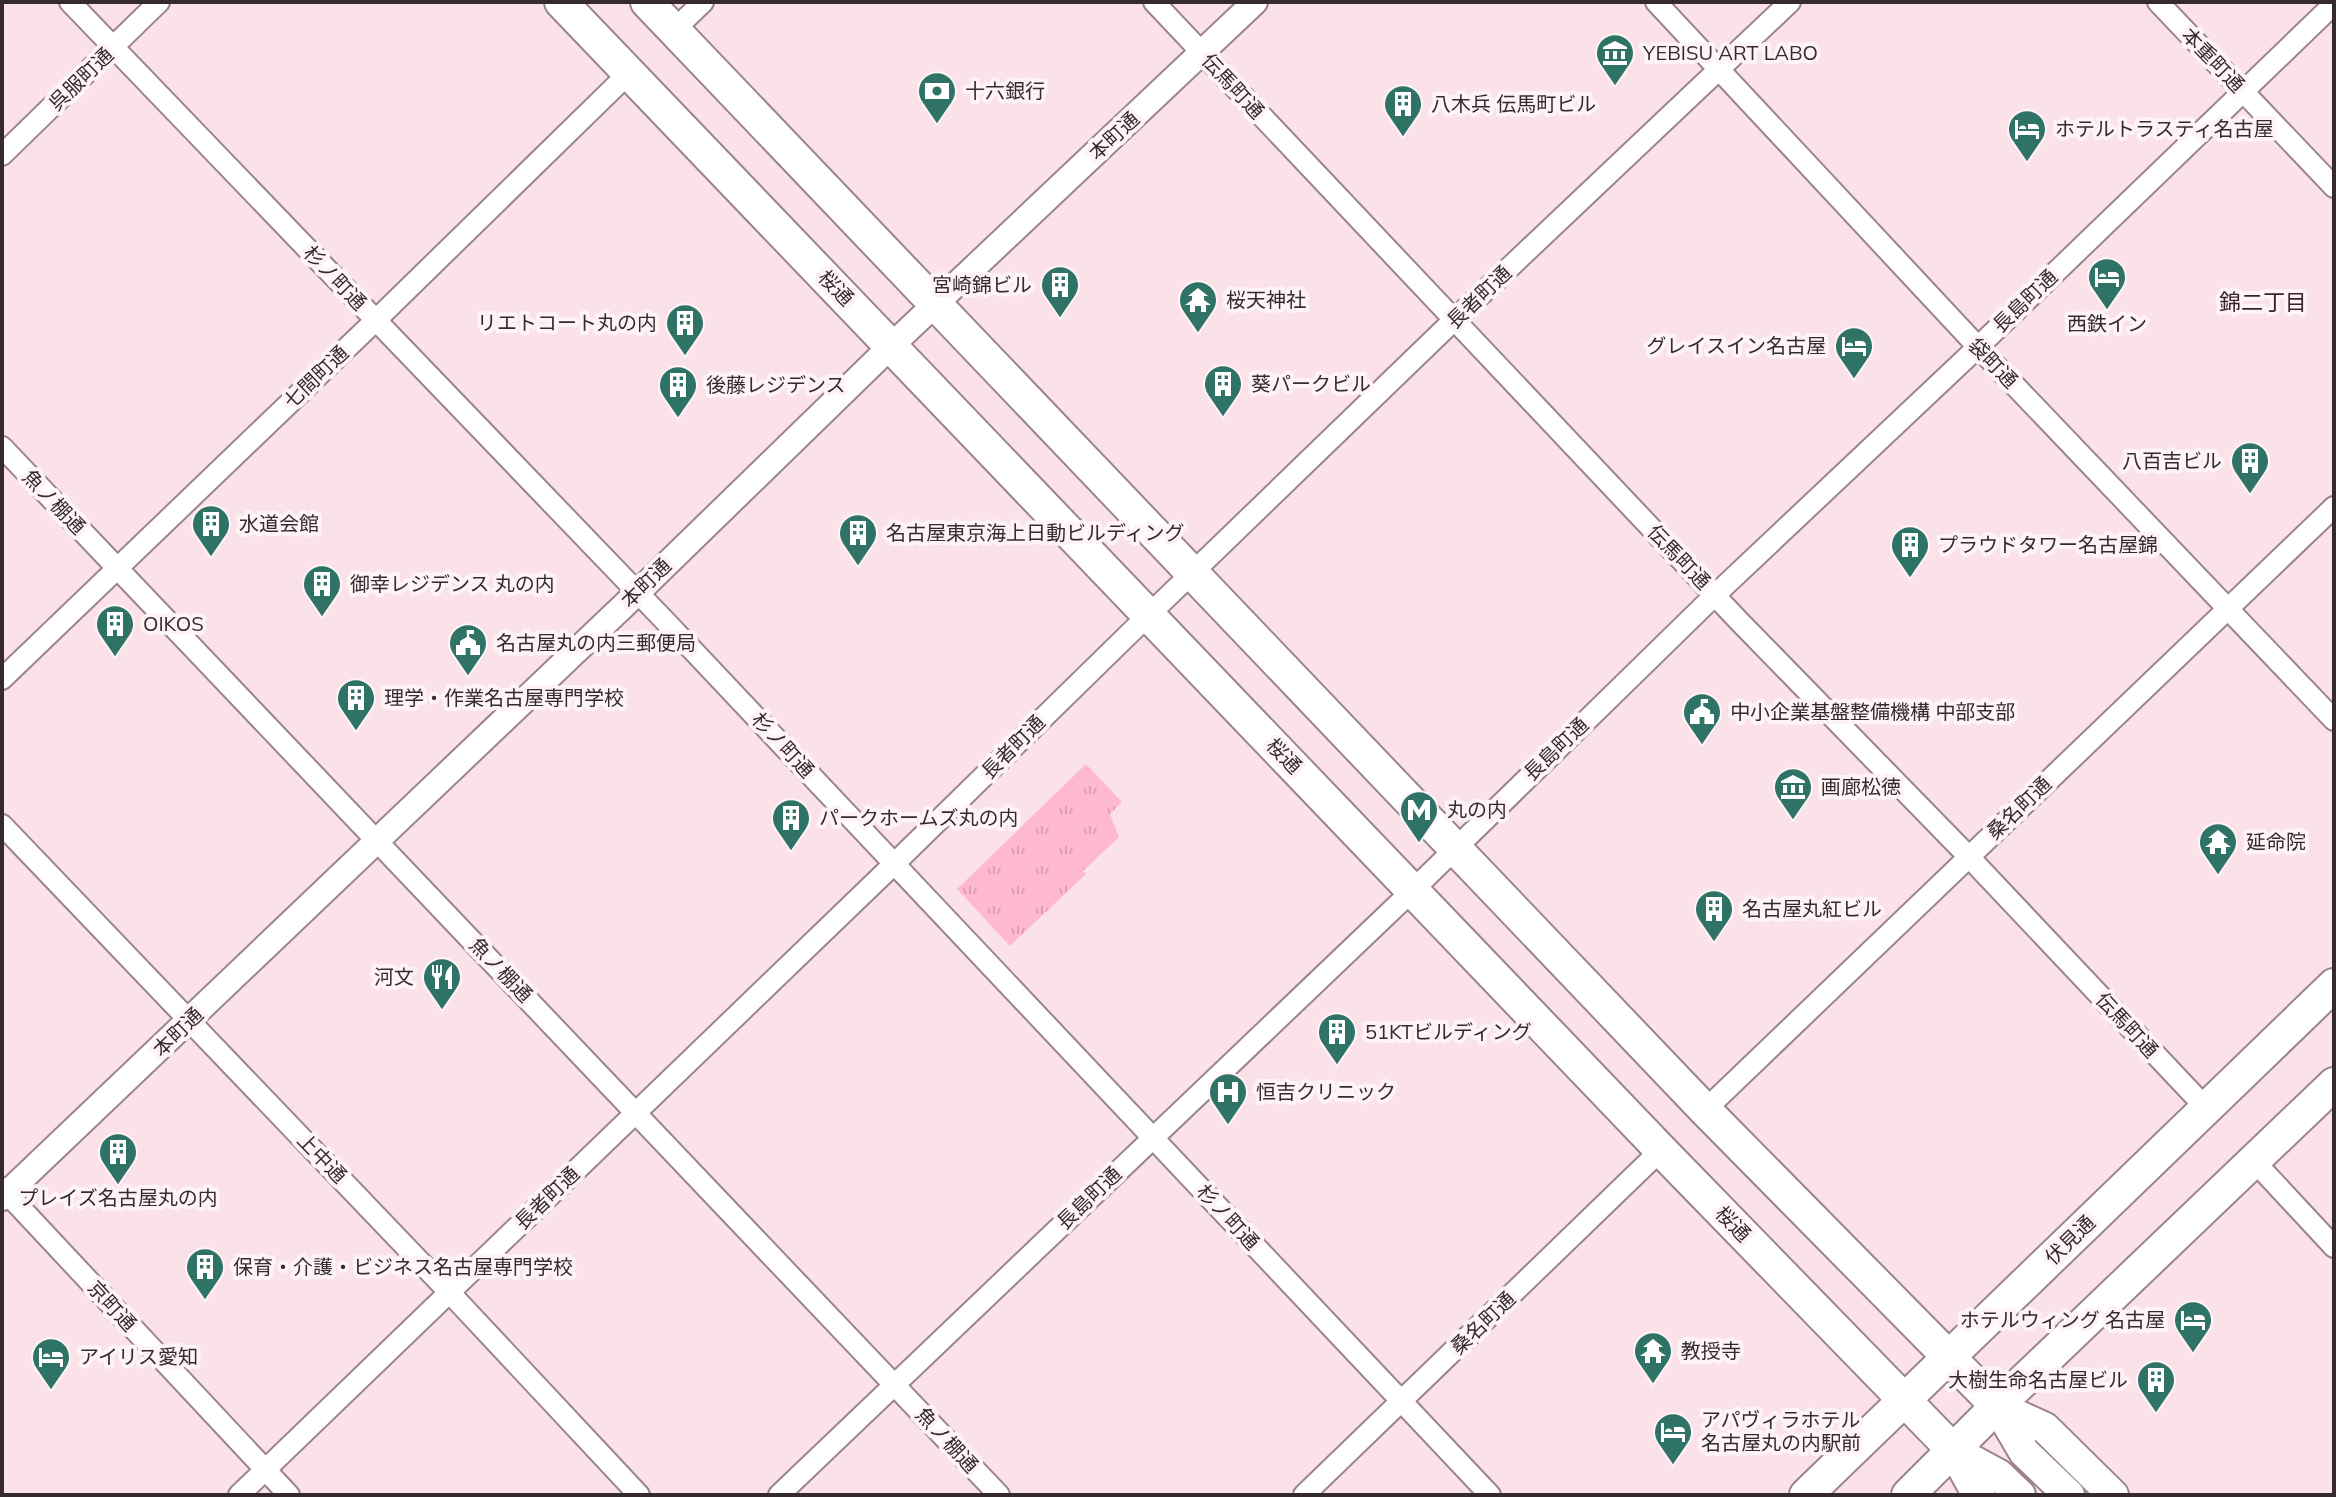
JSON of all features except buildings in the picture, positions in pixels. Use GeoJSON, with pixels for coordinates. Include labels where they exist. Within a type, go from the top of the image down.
{"type":"FeatureCollection","features":[{"type":"Feature","properties":{"kind":"highway","name":"桜通"},"geometry":{"type":"LineString","coordinates":[[561,2],[1661,1150],[1953,1450]]}},
{"type":"Feature","properties":{"kind":"highway"},"geometry":{"type":"LineString","coordinates":[[647,2],[1454,849],[1705,1110],[1997,1406]]}},
{"type":"Feature","properties":{"kind":"highway","name":"伏見通"},"geometry":{"type":"LineString","coordinates":[[1806,1495],[2334,985]]}},
{"type":"Feature","properties":{"kind":"highway"},"geometry":{"type":"LineString","coordinates":[[1908,1495],[2334,1084]]}},
{"type":"Feature","properties":{"kind":"main road"},"geometry":{"type":"LineString","coordinates":[[1997,1406],[2024,1452],[2069,1495]]}},
{"type":"Feature","properties":{"kind":"main road"},"geometry":{"type":"LineString","coordinates":[[1997,1406],[2045,1428],[2113,1495]]}},
{"type":"Feature","properties":{"kind":"main road"},"geometry":{"type":"LineString","coordinates":[[1953,1450],[1980,1495]]}},
{"type":"Feature","properties":{"kind":"main road","name":"桜通"},"geometry":{"type":"LineString","coordinates":[[1953,1450],[1999,1475],[2020,1495]]}},
{"type":"Feature","properties":{"kind":"street","name":"杉ノ町通"},"geometry":{"type":"LineString","coordinates":[[70,2],[638,592],[1490,1495]]}},
{"type":"Feature","properties":{"kind":"street","name":"呉服町通"},"geometry":{"type":"LineString","coordinates":[[2,155],[159,2]]}},
{"type":"Feature","properties":{"kind":"street"},"geometry":{"type":"LineString","coordinates":[[674,30],[703,2]]}},
{"type":"Feature","properties":{"kind":"street","name":"伝馬町通"},"geometry":{"type":"LineString","coordinates":[[1154,2],[2206,1108]]}},
{"type":"Feature","properties":{"kind":"street","name":"本町通"},"geometry":{"type":"LineString","coordinates":[[4,1193],[190,1020],[891,346],[1255,2]]}},
{"type":"Feature","properties":{"kind":"street","name":"袋町通"},"geometry":{"type":"LineString","coordinates":[[1656,2],[1978,347],[2334,720]]}},
{"type":"Feature","properties":{"kind":"street","name":"長者町通"},"geometry":{"type":"LineString","coordinates":[[239,1495],[1454,320],[1790,2]]}},
{"type":"Feature","properties":{"kind":"street","name":"本重町通"},"geometry":{"type":"LineString","coordinates":[[2158,2],[2334,187]]}},
{"type":"Feature","properties":{"kind":"street","name":"長島町通"},"geometry":{"type":"LineString","coordinates":[[779,1495],[2334,4]]}},
{"type":"Feature","properties":{"kind":"street","name":"七間町通"},"geometry":{"type":"LineString","coordinates":[[2,679],[629,73]]}},
{"type":"Feature","properties":{"kind":"street","name":"魚ノ棚通"},"geometry":{"type":"LineString","coordinates":[[2,447],[999,1495]]}},
{"type":"Feature","properties":{"kind":"street","name":"桑名町通"},"geometry":{"type":"LineString","coordinates":[[1705,1110],[2334,507]]}},
{"type":"Feature","properties":{"kind":"street","name":"上中通"},"geometry":{"type":"LineString","coordinates":[[2,825],[639,1495]]}},
{"type":"Feature","properties":{"kind":"street","name":"桑名町通"},"geometry":{"type":"LineString","coordinates":[[1304,1495],[1661,1150]]}},
{"type":"Feature","properties":{"kind":"street"},"geometry":{"type":"LineString","coordinates":[[2254,1161],[2334,1247]]}},
{"type":"Feature","properties":{"kind":"street","name":"京町通"},"geometry":{"type":"LineString","coordinates":[[4,1193],[289,1495]]}},
{"type":"Feature","properties":{"kind":"green space"},"geometry":{"type":"Polygon","coordinates":[[[1086,764],[1122,802],[1110,814],[1119,837],[1083,871],[1086,874],[1010,946],[957,889],[1086,764]]]}},
{"type":"Feature","properties":{"kind":"place","name":"YEBISU ART LABO"},"geometry":{"type":"Point","coordinates":[1615,87]}},
{"type":"Feature","properties":{"kind":"place","name":"十六銀行"},"geometry":{"type":"Point","coordinates":[937,125]}},
{"type":"Feature","properties":{"kind":"place","name":"八木兵 伝馬町ビル"},"geometry":{"type":"Point","coordinates":[1403,138]}},
{"type":"Feature","properties":{"kind":"place","name":"ホテルトラスティ名古屋"},"geometry":{"type":"Point","coordinates":[2027,163]}},
{"type":"Feature","properties":{"kind":"place","name":"西鉄イン"},"geometry":{"type":"Point","coordinates":[2107,311]}},
{"type":"Feature","properties":{"kind":"place","name":"宮崎錦ビル"},"geometry":{"type":"Point","coordinates":[1060,319]}},
{"type":"Feature","properties":{"kind":"place","name":"桜天神社"},"geometry":{"type":"Point","coordinates":[1198,334]}},
{"type":"Feature","properties":{"kind":"place","name":"リエトコート丸の内"},"geometry":{"type":"Point","coordinates":[685,357]}},
{"type":"Feature","properties":{"kind":"place","name":"グレイスイン名古屋"},"geometry":{"type":"Point","coordinates":[1854,380]}},
{"type":"Feature","properties":{"kind":"place","name":"葵パークビル"},"geometry":{"type":"Point","coordinates":[1223,418]}},
{"type":"Feature","properties":{"kind":"place","name":"後藤レジデンス"},"geometry":{"type":"Point","coordinates":[678,419]}},
{"type":"Feature","properties":{"kind":"place","name":"八百吉ビル"},"geometry":{"type":"Point","coordinates":[2250,495]}},
{"type":"Feature","properties":{"kind":"place","name":"水道会館"},"geometry":{"type":"Point","coordinates":[211,558]}},
{"type":"Feature","properties":{"kind":"place","name":"名古屋東京海上日動ビルディング"},"geometry":{"type":"Point","coordinates":[858,567]}},
{"type":"Feature","properties":{"kind":"place","name":"プラウドタワー名古屋錦"},"geometry":{"type":"Point","coordinates":[1910,579]}},
{"type":"Feature","properties":{"kind":"place","name":"御幸レジデンス 丸の内"},"geometry":{"type":"Point","coordinates":[322,618]}},
{"type":"Feature","properties":{"kind":"place","name":"OIKOS"},"geometry":{"type":"Point","coordinates":[115,658]}},
{"type":"Feature","properties":{"kind":"place","name":"名古屋丸の内三郵便局"},"geometry":{"type":"Point","coordinates":[468,677]}},
{"type":"Feature","properties":{"kind":"place","name":"理学・作業名古屋専門学校"},"geometry":{"type":"Point","coordinates":[356,732]}},
{"type":"Feature","properties":{"kind":"place","name":"中小企業基盤整備機構 中部支部"},"geometry":{"type":"Point","coordinates":[1702,746]}},
{"type":"Feature","properties":{"kind":"place","name":"画廊松徳"},"geometry":{"type":"Point","coordinates":[1793,821]}},
{"type":"Feature","properties":{"kind":"place","name":"丸の内"},"geometry":{"type":"Point","coordinates":[1419,844]}},
{"type":"Feature","properties":{"kind":"place","name":"パークホームズ丸の内"},"geometry":{"type":"Point","coordinates":[791,852]}},
{"type":"Feature","properties":{"kind":"place","name":"延命院"},"geometry":{"type":"Point","coordinates":[2218,876]}},
{"type":"Feature","properties":{"kind":"place","name":"名古屋丸紅ビル"},"geometry":{"type":"Point","coordinates":[1714,943]}},
{"type":"Feature","properties":{"kind":"place","name":"河文"},"geometry":{"type":"Point","coordinates":[442,1011]}},
{"type":"Feature","properties":{"kind":"place","name":"51KTビルディング"},"geometry":{"type":"Point","coordinates":[1337,1066]}},
{"type":"Feature","properties":{"kind":"place","name":"恒吉クリニック"},"geometry":{"type":"Point","coordinates":[1228,1126]}},
{"type":"Feature","properties":{"kind":"place","name":"プレイズ名古屋丸の内"},"geometry":{"type":"Point","coordinates":[118,1186]}},
{"type":"Feature","properties":{"kind":"place","name":"保育・介護・ビジネス名古屋専門学校"},"geometry":{"type":"Point","coordinates":[205,1301]}},
{"type":"Feature","properties":{"kind":"place","name":"ホテルウィング 名古屋"},"geometry":{"type":"Point","coordinates":[2193,1354]}},
{"type":"Feature","properties":{"kind":"place","name":"教授寺"},"geometry":{"type":"Point","coordinates":[1653,1385]}},
{"type":"Feature","properties":{"kind":"place","name":"アイリス愛知"},"geometry":{"type":"Point","coordinates":[51,1391]}},
{"type":"Feature","properties":{"kind":"place","name":"大樹生命名古屋ビル"},"geometry":{"type":"Point","coordinates":[2156,1414]}},
{"type":"Feature","properties":{"kind":"place","name":"アパヴィラホテル 名古屋丸の内駅前"},"geometry":{"type":"Point","coordinates":[1673,1466]}},
{"type":"Feature","properties":{"kind":"district","name":"錦二丁目"},"geometry":{"type":"Point","coordinates":[2263,302]}}]}
